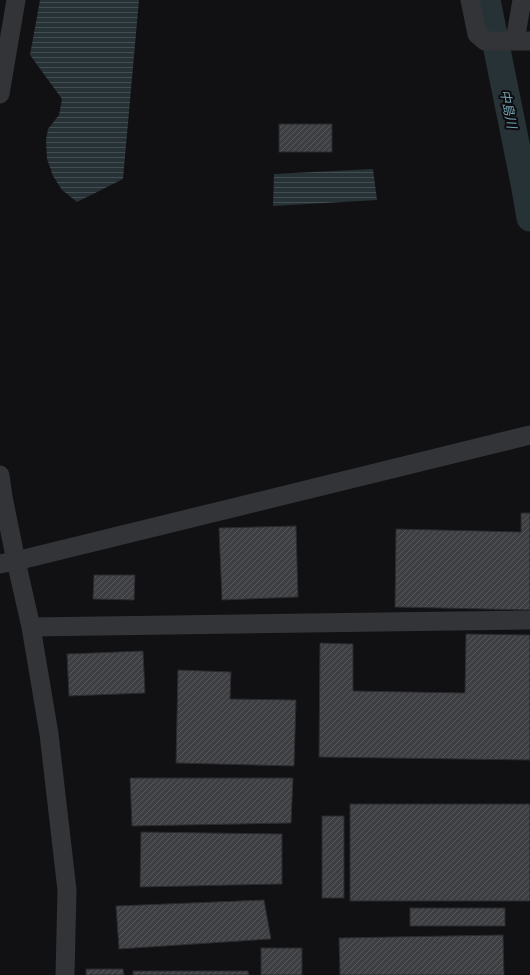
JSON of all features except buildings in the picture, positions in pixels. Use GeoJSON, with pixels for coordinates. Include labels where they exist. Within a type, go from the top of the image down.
{"type":"FeatureCollection","features":[{"type":"Feature","properties":{"kind":"street"},"geometry":{"type":"LineString","coordinates":[[0,94],[3,60],[16,0]]}},
{"type":"Feature","properties":{"kind":"street"},"geometry":{"type":"LineString","coordinates":[[470,0],[477,34],[486,41],[520,41],[522,0]]}},
{"type":"Feature","properties":{"kind":"street"},"geometry":{"type":"LineString","coordinates":[[8,562],[530,435]]}},
{"type":"Feature","properties":{"kind":"street"},"geometry":{"type":"LineString","coordinates":[[0,475],[8,562],[31,627],[49,734],[67,890],[65,975]]}},
{"type":"Feature","properties":{"kind":"street"},"geometry":{"type":"LineString","coordinates":[[31,627],[530,620]]}},
{"type":"Feature","properties":{"kind":"shaded area"},"geometry":{"type":"Polygon","coordinates":[[[40,0],[139,0],[123,179],[77,202],[62,190],[53,176],[47,159],[46,140],[48,129],[59,115],[62,99],[30,55],[40,0]]]}},
{"type":"Feature","properties":{"kind":"shaded area"},"geometry":{"type":"Polygon","coordinates":[[[373,169],[377,200],[273,206],[274,174],[373,169]]]}},
{"type":"Feature","properties":{"kind":"waterway","name":"中島川"},"geometry":{"type":"LineString","coordinates":[[487,0],[530,218]]}}]}
